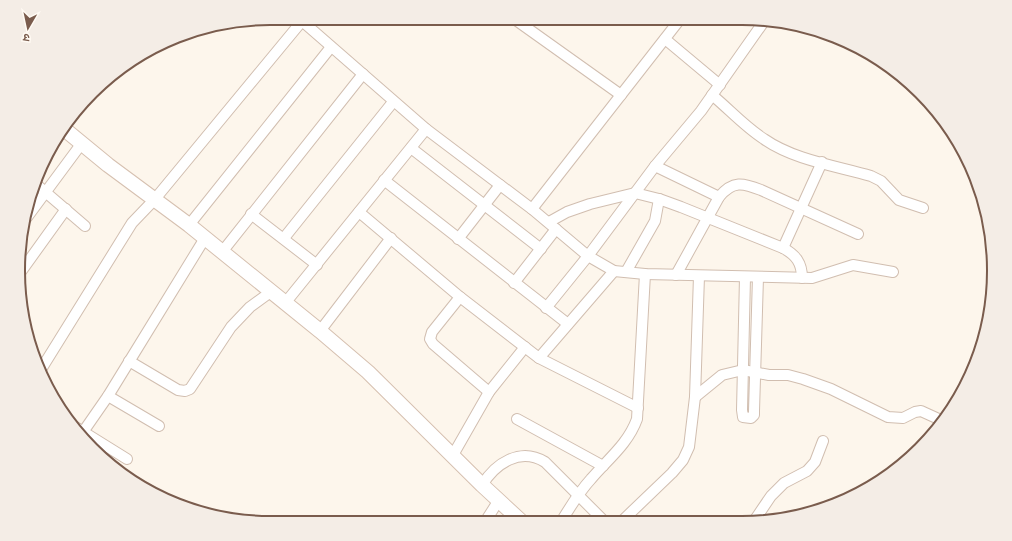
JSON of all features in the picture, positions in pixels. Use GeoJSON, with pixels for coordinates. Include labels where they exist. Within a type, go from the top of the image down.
{"type":"FeatureCollection","features":[{"type":"Feature","properties":{"kind":"street"},"geometry":{"type":"LineString","coordinates":[[44,364],[132,223],[155,199],[299,25]]}},
{"type":"Feature","properties":{"kind":"street"},"geometry":{"type":"LineString","coordinates":[[308,25],[393,102],[426,129],[532,209],[588,256],[614,271],[645,274],[802,278],[826,275],[854,265],[893,272]]}},
{"type":"Feature","properties":{"kind":"street"},"geometry":{"type":"LineString","coordinates":[[523,25],[621,96]]}},
{"type":"Feature","properties":{"kind":"street"},"geometry":{"type":"LineString","coordinates":[[532,209],[676,25]]}},
{"type":"Feature","properties":{"kind":"street"},"geometry":{"type":"LineString","coordinates":[[546,308],[588,256],[655,166],[686,131],[761,26]]}},
{"type":"Feature","properties":{"kind":"street"},"geometry":{"type":"LineString","coordinates":[[665,39],[720,85]]}},
{"type":"Feature","properties":{"kind":"street"},"geometry":{"type":"LineString","coordinates":[[189,225],[331,47]]}},
{"type":"Feature","properties":{"kind":"street"},"geometry":{"type":"LineString","coordinates":[[222,252],[363,74]]}},
{"type":"Feature","properties":{"kind":"street"},"geometry":{"type":"LineString","coordinates":[[712,95],[764,140],[782,149],[872,176],[881,181],[899,200],[923,208]]}},
{"type":"Feature","properties":{"kind":"street"},"geometry":{"type":"LineString","coordinates":[[284,238],[393,102]]}},
{"type":"Feature","properties":{"kind":"street"},"geometry":{"type":"LineString","coordinates":[[286,302],[426,129]]}},
{"type":"Feature","properties":{"kind":"street"},"geometry":{"type":"LineString","coordinates":[[68,132],[286,302],[368,372],[482,485],[516,516]]}},
{"type":"Feature","properties":{"kind":"street"},"geometry":{"type":"LineString","coordinates":[[33,209],[82,143]]}},
{"type":"Feature","properties":{"kind":"street"},"geometry":{"type":"LineString","coordinates":[[411,148],[541,249]]}},
{"type":"Feature","properties":{"kind":"street"},"geometry":{"type":"LineString","coordinates":[[783,248],[822,162]]}},
{"type":"Feature","properties":{"kind":"street"},"geometry":{"type":"LineString","coordinates":[[655,166],[719,197]]}},
{"type":"Feature","properties":{"kind":"street"},"geometry":{"type":"LineString","coordinates":[[384,180],[568,324]]}},
{"type":"Feature","properties":{"kind":"street"},"geometry":{"type":"LineString","coordinates":[[458,239],[500,185]]}},
{"type":"Feature","properties":{"kind":"street"},"geometry":{"type":"LineString","coordinates":[[676,275],[719,197],[726,189],[734,185],[746,185],[858,234]]}},
{"type":"Feature","properties":{"kind":"street"},"geometry":{"type":"LineString","coordinates":[[40,187],[85,226]]}},
{"type":"Feature","properties":{"kind":"street"},"geometry":{"type":"LineString","coordinates":[[514,283],[541,249],[552,226],[567,212],[590,204],[635,193],[659,199],[783,248],[791,253],[799,262],[802,278]]}},
{"type":"Feature","properties":{"kind":"street"},"geometry":{"type":"LineString","coordinates":[[626,272],[655,221],[659,199]]}},
{"type":"Feature","properties":{"kind":"street"},"geometry":{"type":"LineString","coordinates":[[25,266],[66,210]]}},
{"type":"Feature","properties":{"kind":"street"},"geometry":{"type":"LineString","coordinates":[[359,212],[460,297],[539,358],[638,408]]}},
{"type":"Feature","properties":{"kind":"street"},"geometry":{"type":"LineString","coordinates":[[251,214],[317,265]]}},
{"type":"Feature","properties":{"kind":"street"},"geometry":{"type":"LineString","coordinates":[[84,430],[108,396],[205,238]]}},
{"type":"Feature","properties":{"kind":"street"},"geometry":{"type":"LineString","coordinates":[[320,331],[391,238]]}},
{"type":"Feature","properties":{"kind":"street"},"geometry":{"type":"LineString","coordinates":[[539,358],[614,271]]}},
{"type":"Feature","properties":{"kind":"street"},"geometry":{"type":"LineString","coordinates":[[565,516],[578,494],[625,443],[633,431],[637,419],[645,274]]}},
{"type":"Feature","properties":{"kind":"street"},"geometry":{"type":"LineString","coordinates":[[627,516],[683,460],[689,447],[695,397],[699,276]]}},
{"type":"Feature","properties":{"kind":"street"},"geometry":{"type":"LineString","coordinates":[[745,277],[742,414],[743,417],[747,418],[754,416],[758,277]]}},
{"type":"Feature","properties":{"kind":"street"},"geometry":{"type":"LineString","coordinates":[[129,361],[178,390],[185,391],[190,389],[231,327],[250,307],[272,291]]}},
{"type":"Feature","properties":{"kind":"street"},"geometry":{"type":"LineString","coordinates":[[460,297],[432,332],[430,339],[433,344],[489,392]]}},
{"type":"Feature","properties":{"kind":"street"},"geometry":{"type":"LineString","coordinates":[[453,455],[489,392],[525,347]]}},
{"type":"Feature","properties":{"kind":"street"},"geometry":{"type":"LineString","coordinates":[[695,397],[722,375],[743,370],[803,379],[831,389],[888,417],[903,418],[915,412],[921,412],[937,419]]}},
{"type":"Feature","properties":{"kind":"street"},"geometry":{"type":"LineString","coordinates":[[108,396],[159,426]]}},
{"type":"Feature","properties":{"kind":"street"},"geometry":{"type":"LineString","coordinates":[[517,419],[603,466]]}},
{"type":"Feature","properties":{"kind":"street"},"geometry":{"type":"LineString","coordinates":[[90,436],[127,459]]}},
{"type":"Feature","properties":{"kind":"street"},"geometry":{"type":"LineString","coordinates":[[758,515],[771,496],[784,483],[807,471],[815,462],[823,441]]}},
{"type":"Feature","properties":{"kind":"street"},"geometry":{"type":"LineString","coordinates":[[482,485],[489,473],[502,462],[531,456],[545,462],[599,516]]}},
{"type":"Feature","properties":{"kind":"street"},"geometry":{"type":"LineString","coordinates":[[489,516],[499,500]]}}]}
